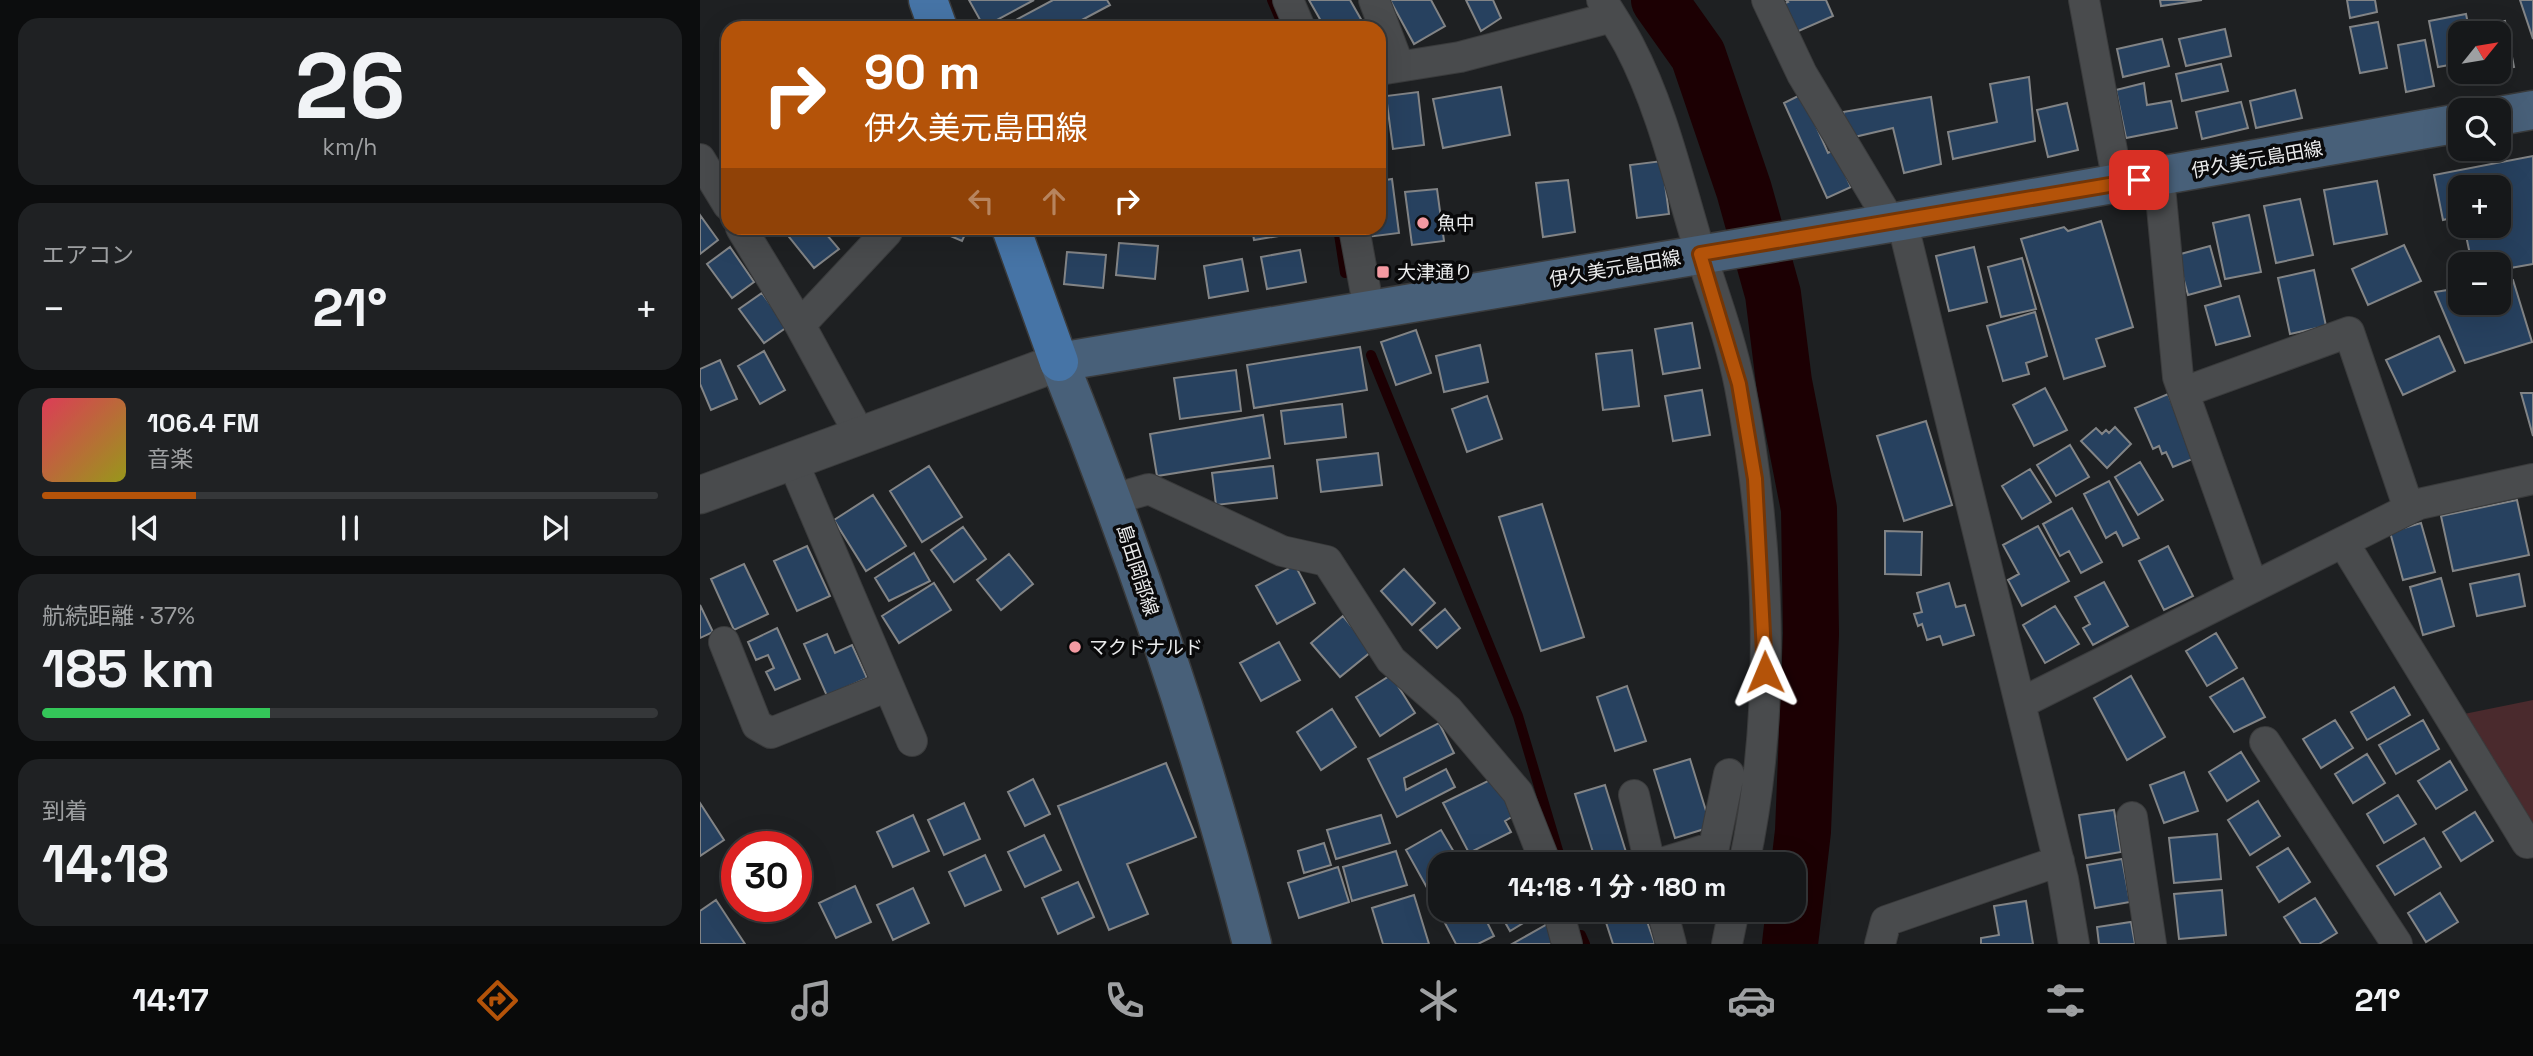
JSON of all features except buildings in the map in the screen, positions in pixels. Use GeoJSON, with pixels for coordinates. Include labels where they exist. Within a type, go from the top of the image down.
{"type":"FeatureCollection","features":[{"type":"Feature","properties":{"kind":"main road"},"geometry":{"type":"LineString","coordinates":[[928,0],[936,21]]}},
{"type":"Feature","properties":{"kind":"main road"},"geometry":{"type":"LineString","coordinates":[[2511,114],[2533,110]]}},
{"type":"Feature","properties":{"kind":"main road","name":"伊久美元島田線"},"geometry":{"type":"LineString","coordinates":[[1059,362],[1809,237],[2448,125]]}},
{"type":"Feature","properties":{"kind":"main road"},"geometry":{"type":"LineString","coordinates":[[1014,235],[1059,362]]}},
{"type":"Feature","properties":{"kind":"main road","name":"島田岡部線"},"geometry":{"type":"LineString","coordinates":[[1059,362],[1114,499],[1216,804],[1252,944]]}},
{"type":"Feature","properties":{"kind":"street"},"geometry":{"type":"LineString","coordinates":[[1288,0],[1297,21]]}},
{"type":"Feature","properties":{"kind":"street"},"geometry":{"type":"LineString","coordinates":[[1374,0],[1379,21]]}},
{"type":"Feature","properties":{"kind":"street"},"geometry":{"type":"LineString","coordinates":[[1767,0],[1802,74],[1896,222],[2021,703],[2059,861],[2074,944]]}},
{"type":"Feature","properties":{"kind":"street"},"geometry":{"type":"LineString","coordinates":[[2084,0],[2118,183]]}},
{"type":"Feature","properties":{"kind":"street"},"geometry":{"type":"LineString","coordinates":[[1389,68],[1460,57],[1607,8],[1630,46],[1665,134],[1705,253],[1739,384],[1755,479],[1763,596],[1765,698],[1755,814],[1747,852]]}},
{"type":"Feature","properties":{"kind":"street"},"geometry":{"type":"LineString","coordinates":[[700,159],[721,194]]}},
{"type":"Feature","properties":{"kind":"street"},"geometry":{"type":"LineString","coordinates":[[2159,176],[2178,377],[2253,587]]}},
{"type":"Feature","properties":{"kind":"street"},"geometry":{"type":"LineString","coordinates":[[745,235],[800,325],[860,435]]}},
{"type":"Feature","properties":{"kind":"street"},"geometry":{"type":"LineString","coordinates":[[800,325],[884,235]]}},
{"type":"Feature","properties":{"kind":"street"},"geometry":{"type":"LineString","coordinates":[[1354,235],[1369,310]]}},
{"type":"Feature","properties":{"kind":"street"},"geometry":{"type":"LineString","coordinates":[[2184,392],[2349,331],[2409,509]]}},
{"type":"Feature","properties":{"kind":"street"},"geometry":{"type":"LineString","coordinates":[[700,495],[1059,362]]}},
{"type":"Feature","properties":{"kind":"street"},"geometry":{"type":"LineString","coordinates":[[792,460],[912,741]]}},
{"type":"Feature","properties":{"kind":"street"},"geometry":{"type":"LineString","coordinates":[[2021,703],[2419,504],[2533,479]]}},
{"type":"Feature","properties":{"kind":"street"},"geometry":{"type":"LineString","coordinates":[[1114,499],[1149,489],[1282,551],[1327,561],[1391,660],[1448,710],[1518,793],[1541,852]]}},
{"type":"Feature","properties":{"kind":"street"},"geometry":{"type":"LineString","coordinates":[[2343,542],[2526,844],[2533,842]]}},
{"type":"Feature","properties":{"kind":"street"},"geometry":{"type":"LineString","coordinates":[[724,642],[757,724],[771,733],[888,686]]}},
{"type":"Feature","properties":{"kind":"street"},"geometry":{"type":"LineString","coordinates":[[2265,741],[2397,944]]}},
{"type":"Feature","properties":{"kind":"street"},"geometry":{"type":"LineString","coordinates":[[1698,852],[1714,847],[1729,774]]}},
{"type":"Feature","properties":{"kind":"street"},"geometry":{"type":"LineString","coordinates":[[1634,795],[1647,852]]}},
{"type":"Feature","properties":{"kind":"street"},"geometry":{"type":"LineString","coordinates":[[2132,817],[2151,944]]}},
{"type":"Feature","properties":{"kind":"street"},"geometry":{"type":"LineString","coordinates":[[1880,944],[1886,921],[2059,861]]}},
{"type":"Feature","properties":{"kind":"street"},"geometry":{"type":"LineString","coordinates":[[1561,922],[1567,944]]}},
{"type":"Feature","properties":{"kind":"street"},"geometry":{"type":"LineString","coordinates":[[1665,922],[1671,944]]}},
{"type":"Feature","properties":{"kind":"street"},"geometry":{"type":"LineString","coordinates":[[1727,944],[1732,922]]}},
{"type":"Feature","properties":{"kind":"shaded area"},"geometry":{"type":"Polygon","coordinates":[[[2533,700],[2533,824],[2530,824],[2464,714],[2533,700]]]}},
{"type":"Feature","properties":{"kind":"waterway"},"geometry":{"type":"LineString","coordinates":[[1272,0],[1281,21]]}},
{"type":"Feature","properties":{"kind":"waterway"},"geometry":{"type":"LineString","coordinates":[[1659,0],[1698,55],[1744,190],[1773,294],[1784,382],[1809,509],[1811,634],[1803,831],[1790,944]]}},
{"type":"Feature","properties":{"kind":"waterway"},"geometry":{"type":"LineString","coordinates":[[1339,235],[1345,273]]}},
{"type":"Feature","properties":{"kind":"waterway"},"geometry":{"type":"LineString","coordinates":[[1371,355],[1518,716],[1558,852]]}},
{"type":"Feature","properties":{"kind":"waterway"},"geometry":{"type":"LineString","coordinates":[[1581,935],[1585,944]]}},
{"type":"Feature","properties":{"kind":"place","name":"魚中"},"geometry":{"type":"Point","coordinates":[1423,223]}},
{"type":"Feature","properties":{"kind":"place","name":"大津通り"},"geometry":{"type":"Point","coordinates":[1383,272]}},
{"type":"Feature","properties":{"kind":"place","name":"マクドナルド"},"geometry":{"type":"Point","coordinates":[1075,647]}},
{"type":"Feature","properties":{"kind":"route"},"geometry":{"type":"LineString","coordinates":[[1765,672],[1755,479],[1739,384],[1700,254],[2139,180]]}}]}
